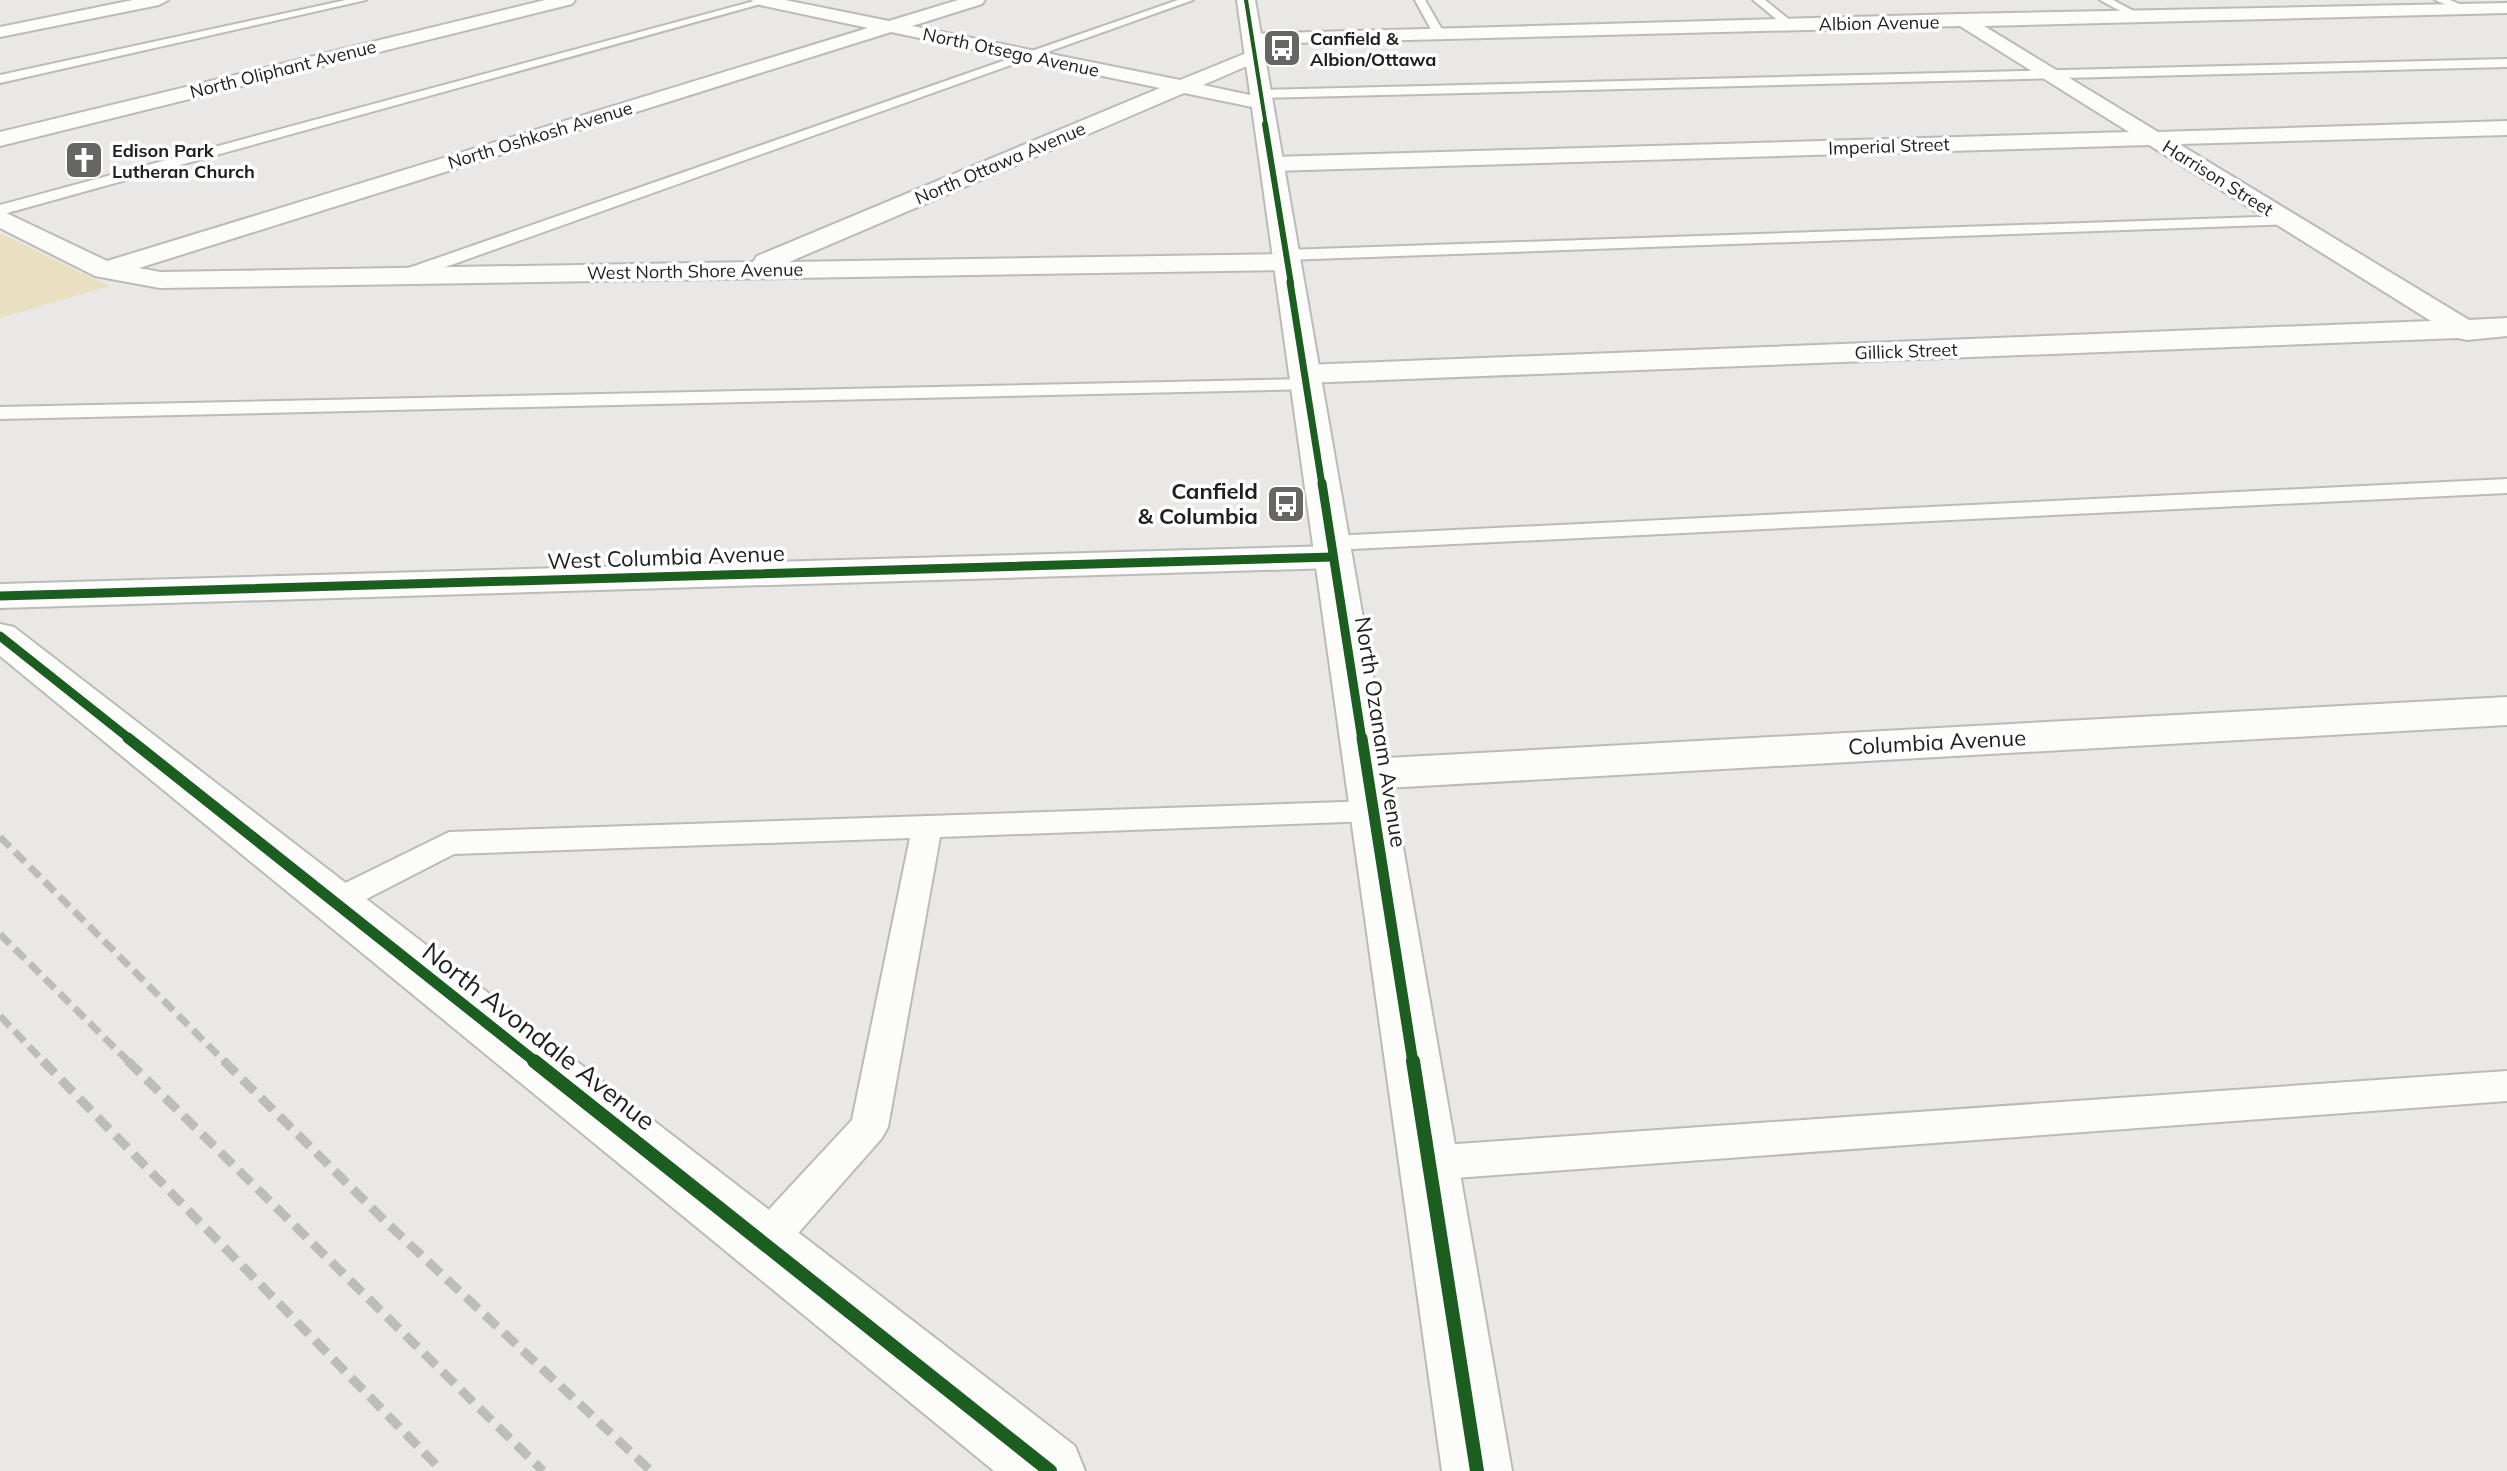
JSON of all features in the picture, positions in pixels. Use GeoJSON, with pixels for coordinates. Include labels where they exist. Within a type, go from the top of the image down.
{"type":"FeatureCollection","features":[{"type":"Feature","properties":{"kind":"street"},"geometry":{"type":"LineString","coordinates":[[0,32],[159,0]]}},
{"type":"Feature","properties":{"kind":"street","name":"North Oliphant Avenue"},"geometry":{"type":"LineString","coordinates":[[0,139],[566,0]]}},
{"type":"Feature","properties":{"kind":"street","name":"North Otsego Avenue"},"geometry":{"type":"LineString","coordinates":[[765,0],[1179,87],[1255,58]]}},
{"type":"Feature","properties":{"kind":"street","name":"North Oshkosh Avenue"},"geometry":{"type":"LineString","coordinates":[[105,270],[976,0]]}},
{"type":"Feature","properties":{"kind":"street","name":"Harrison Street"},"geometry":{"type":"LineString","coordinates":[[1929,0],[2464,329]]}},
{"type":"Feature","properties":{"kind":"street"},"geometry":{"type":"LineString","coordinates":[[2265,0],[2296,13]]}},
{"type":"Feature","properties":{"kind":"street","name":"Albion Avenue"},"geometry":{"type":"LineString","coordinates":[[1255,58],[1438,33],[2507,8]]}},
{"type":"Feature","properties":{"kind":"street"},"geometry":{"type":"LineString","coordinates":[[1595,10],[1612,29]]}},
{"type":"Feature","properties":{"kind":"street","name":"North Ottawa Avenue"},"geometry":{"type":"LineString","coordinates":[[746,270],[1179,87],[1255,58]]}},
{"type":"Feature","properties":{"kind":"street","name":"North Ozanam Avenue"},"geometry":{"type":"LineString","coordinates":[[1255,58],[1477,1471]]}},
{"type":"Feature","properties":{"kind":"street","name":"Imperial Street"},"geometry":{"type":"LineString","coordinates":[[1272,164],[2507,128]]}},
{"type":"Feature","properties":{"kind":"street"},"geometry":{"type":"LineString","coordinates":[[0,218],[105,270]]}},
{"type":"Feature","properties":{"kind":"street","name":"West North Shore Avenue"},"geometry":{"type":"LineString","coordinates":[[105,270],[160,280],[1286,258]]}},
{"type":"Feature","properties":{"kind":"street","name":"Gillick Street"},"geometry":{"type":"LineString","coordinates":[[1306,380],[2464,329],[2502,338]]}},
{"type":"Feature","properties":{"kind":"street","name":"West Columbia Avenue"},"geometry":{"type":"LineString","coordinates":[[0,596],[1332,550]]}},
{"type":"Feature","properties":{"kind":"street","name":"North Avondale Avenue"},"geometry":{"type":"LineString","coordinates":[[0,636],[1050,1471]]}},
{"type":"Feature","properties":{"kind":"street","name":"Columbia Avenue"},"geometry":{"type":"LineString","coordinates":[[1370,792],[2507,711]]}},
{"type":"Feature","properties":{"kind":"lane"},"geometry":{"type":"LineString","coordinates":[[0,79],[361,0]]}},
{"type":"Feature","properties":{"kind":"lane"},"geometry":{"type":"LineString","coordinates":[[0,210],[765,0]]}},
{"type":"Feature","properties":{"kind":"lane"},"geometry":{"type":"LineString","coordinates":[[403,276],[1188,0]]}},
{"type":"Feature","properties":{"kind":"lane"},"geometry":{"type":"LineString","coordinates":[[1420,0],[1438,33]]}},
{"type":"Feature","properties":{"kind":"lane"},"geometry":{"type":"LineString","coordinates":[[1758,0],[1790,25]]}},
{"type":"Feature","properties":{"kind":"lane"},"geometry":{"type":"LineString","coordinates":[[2105,0],[2139,17]]}},
{"type":"Feature","properties":{"kind":"lane"},"geometry":{"type":"LineString","coordinates":[[2440,0],[2465,9]]}},
{"type":"Feature","properties":{"kind":"lane"},"geometry":{"type":"LineString","coordinates":[[1255,58],[2049,74],[2507,63]]}},
{"type":"Feature","properties":{"kind":"lane"},"geometry":{"type":"LineString","coordinates":[[1286,258],[2288,221]]}},
{"type":"Feature","properties":{"kind":"lane"},"geometry":{"type":"LineString","coordinates":[[0,413],[1306,380]]}},
{"type":"Feature","properties":{"kind":"lane"},"geometry":{"type":"LineString","coordinates":[[1332,550],[2507,486]]}},
{"type":"Feature","properties":{"kind":"lane"},"geometry":{"type":"LineString","coordinates":[[334,902],[449,843],[927,826],[1370,792]]}},
{"type":"Feature","properties":{"kind":"lane"},"geometry":{"type":"LineString","coordinates":[[764,1243],[869,1127],[927,826]]}},
{"type":"Feature","properties":{"kind":"lane"},"geometry":{"type":"LineString","coordinates":[[1428,1163],[2507,1086]]}},
{"type":"Feature","properties":{"kind":"shaded area"},"geometry":{"type":"Polygon","coordinates":[[[0,233],[109,286],[0,318],[0,233]]]}},
{"type":"Feature","properties":{"kind":"railway"},"geometry":{"type":"LineString","coordinates":[[0,837],[224,1061]]}},
{"type":"Feature","properties":{"kind":"railway"},"geometry":{"type":"LineString","coordinates":[[0,934],[130,1063]]}},
{"type":"Feature","properties":{"kind":"railway"},"geometry":{"type":"LineString","coordinates":[[0,1016],[45,1063]]}},
{"type":"Feature","properties":{"kind":"railway"},"geometry":{"type":"LineString","coordinates":[[43,1061],[442,1471]]}},
{"type":"Feature","properties":{"kind":"railway"},"geometry":{"type":"LineString","coordinates":[[128,1061],[543,1471]]}},
{"type":"Feature","properties":{"kind":"railway"},"geometry":{"type":"LineString","coordinates":[[224,1061],[387,1223],[651,1471]]}},
{"type":"Feature","properties":{"kind":"cycle path"},"geometry":{"type":"LineString","coordinates":[[1246,0],[1477,1471]]}},
{"type":"Feature","properties":{"kind":"cycle path"},"geometry":{"type":"LineString","coordinates":[[0,596],[1333,557]]}},
{"type":"Feature","properties":{"kind":"cycle path"},"geometry":{"type":"LineString","coordinates":[[0,636],[1050,1471]]}},
{"type":"Feature","properties":{"kind":"place","name":"Canfield & Albion/Ottawa"},"geometry":{"type":"Point","coordinates":[1282,48]}},
{"type":"Feature","properties":{"kind":"place","name":"Edison Park Lutheran Church"},"geometry":{"type":"Point","coordinates":[84,160]}},
{"type":"Feature","properties":{"kind":"place","name":"Canfield & Columbia"},"geometry":{"type":"Point","coordinates":[1286,504]}}]}
